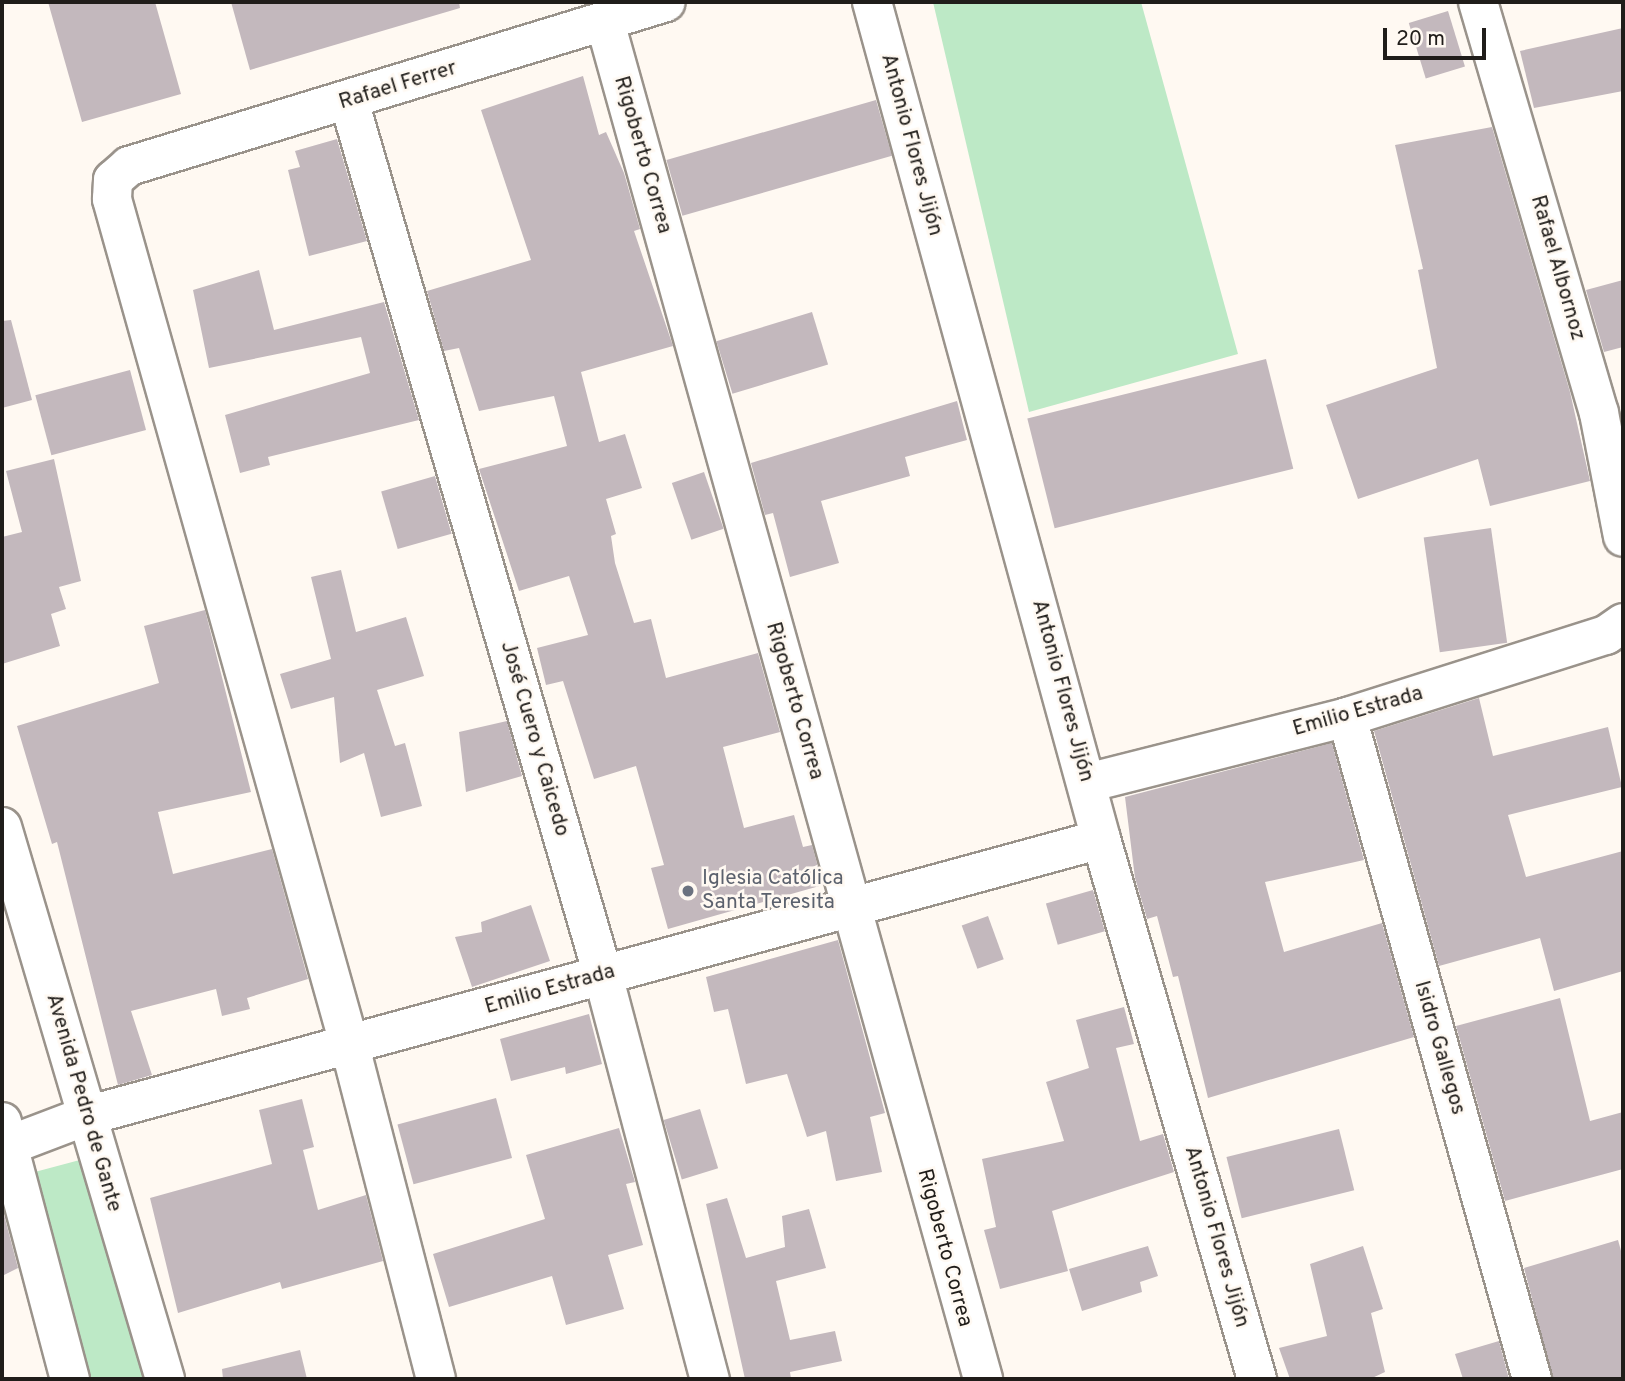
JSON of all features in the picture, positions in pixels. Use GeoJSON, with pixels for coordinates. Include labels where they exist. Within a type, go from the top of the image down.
{"type":"FeatureCollection","features":[{"type":"Feature","properties":{"kind":"street","name":"Rafael Ferrer"},"geometry":{"type":"LineString","coordinates":[[350,1047],[111,199],[113,180],[129,166],[666,2]]}},
{"type":"Feature","properties":{"kind":"street","name":"Antonio Flores Jijón"},"geometry":{"type":"LineString","coordinates":[[872,2],[1101,839],[1257,1379]]}},
{"type":"Feature","properties":{"kind":"street","name":"Rafael Albornoz"},"geometry":{"type":"LineString","coordinates":[[1478,2],[1599,413],[1623,537]]}},
{"type":"Feature","properties":{"kind":"street","name":"Rigoberto Correa"},"geometry":{"type":"LineString","coordinates":[[605,22],[983,1379]]}},
{"type":"Feature","properties":{"kind":"street","name":"José Cuero y Caicedo"},"geometry":{"type":"LineString","coordinates":[[349,101],[603,975],[710,1379]]}},
{"type":"Feature","properties":{"kind":"street","name":"Emilio Estrada"},"geometry":{"type":"LineString","coordinates":[[1087,783],[1347,717],[1606,635],[1623,623]]}},
{"type":"Feature","properties":{"kind":"street","name":"Isidro Gallegos"},"geometry":{"type":"LineString","coordinates":[[1347,717],[1532,1379]]}},
{"type":"Feature","properties":{"kind":"street","name":"Avenida Pedro de Gante"},"geometry":{"type":"LineString","coordinates":[[2,827],[164,1379]]}},
{"type":"Feature","properties":{"kind":"street","name":"Emilio Estrada"},"geometry":{"type":"LineString","coordinates":[[4,1138],[350,1047],[850,904],[1101,839]]}},
{"type":"Feature","properties":{"kind":"street"},"geometry":{"type":"LineString","coordinates":[[350,1047],[436,1379]]}},
{"type":"Feature","properties":{"kind":"street"},"geometry":{"type":"LineString","coordinates":[[4,1138],[70,1379]]}},
{"type":"Feature","properties":{"kind":"green space"},"geometry":{"type":"Polygon","coordinates":[[[933,2],[1141,2],[1238,354],[1029,412],[933,2]]]}},
{"type":"Feature","properties":{"kind":"green space"},"geometry":{"type":"Polygon","coordinates":[[[91,1157],[150,1378],[86,1379],[31,1173],[91,1157]]]}},
{"type":"Feature","properties":{"kind":"building"},"geometry":{"type":"Polygon","coordinates":[[[48,2],[155,2],[181,94],[82,122],[48,2]]]}},
{"type":"Feature","properties":{"kind":"building"},"geometry":{"type":"Polygon","coordinates":[[[231,2],[459,2],[460,8],[250,70],[231,2]]]}},
{"type":"Feature","properties":{"kind":"building"},"geometry":{"type":"Polygon","coordinates":[[[1448,11],[1465,66],[1426,78],[1409,23],[1448,11]]]}},
{"type":"Feature","properties":{"kind":"building"},"geometry":{"type":"Polygon","coordinates":[[[1623,28],[1623,91],[1534,108],[1520,51],[1623,28]]]}},
{"type":"Feature","properties":{"kind":"building"},"geometry":{"type":"Polygon","coordinates":[[[583,76],[599,135],[606,132],[624,173],[640,229],[634,231],[673,346],[581,372],[599,442],[625,434],[642,488],[606,499],[616,534],[611,536],[615,563],[634,623],[651,619],[666,678],[758,653],[780,732],[723,747],[744,828],[794,815],[803,847],[812,845],[823,885],[668,929],[651,868],[664,865],[636,766],[594,779],[563,681],[546,685],[537,648],[588,635],[569,576],[519,591],[479,469],[567,446],[554,396],[479,411],[459,348],[444,351],[427,291],[531,260],[481,110],[583,76]]]}},
{"type":"Feature","properties":{"kind":"building"},"geometry":{"type":"Polygon","coordinates":[[[876,100],[892,156],[682,216],[666,160],[876,100]]]}},
{"type":"Feature","properties":{"kind":"building"},"geometry":{"type":"Polygon","coordinates":[[[1492,127],[1570,392],[1590,481],[1490,506],[1478,459],[1358,499],[1326,405],[1437,368],[1418,270],[1423,269],[1395,145],[1492,127]]]}},
{"type":"Feature","properties":{"kind":"building"},"geometry":{"type":"Polygon","coordinates":[[[337,139],[367,241],[309,256],[288,170],[300,167],[295,151],[337,139]]]}},
{"type":"Feature","properties":{"kind":"building"},"geometry":{"type":"Polygon","coordinates":[[[259,270],[274,330],[384,302],[419,420],[268,457],[270,465],[240,473],[225,415],[370,373],[361,337],[209,368],[193,290],[259,270]]]}},
{"type":"Feature","properties":{"kind":"building"},"geometry":{"type":"Polygon","coordinates":[[[1623,280],[1623,347],[1604,352],[1586,290],[1623,280]]]}},
{"type":"Feature","properties":{"kind":"building"},"geometry":{"type":"Polygon","coordinates":[[[812,312],[828,365],[732,394],[716,341],[812,312]]]}},
{"type":"Feature","properties":{"kind":"building"},"geometry":{"type":"Polygon","coordinates":[[[11,320],[32,400],[2,408],[2,321],[11,320]]]}},
{"type":"Feature","properties":{"kind":"building"},"geometry":{"type":"Polygon","coordinates":[[[1266,359],[1293,469],[1055,528],[1027,419],[1266,359]]]}},
{"type":"Feature","properties":{"kind":"building"},"geometry":{"type":"Polygon","coordinates":[[[130,370],[146,430],[51,455],[35,395],[130,370]]]}},
{"type":"Feature","properties":{"kind":"building"},"geometry":{"type":"Polygon","coordinates":[[[957,401],[967,440],[905,457],[910,476],[821,501],[839,563],[790,577],[773,513],[765,515],[751,463],[957,401]]]}},
{"type":"Feature","properties":{"kind":"building"},"geometry":{"type":"Polygon","coordinates":[[[54,459],[81,581],[59,587],[66,609],[51,614],[60,646],[2,664],[2,537],[22,532],[6,471],[54,459]]]}},
{"type":"Feature","properties":{"kind":"building"},"geometry":{"type":"Polygon","coordinates":[[[704,472],[724,529],[691,540],[672,483],[704,472]]]}},
{"type":"Feature","properties":{"kind":"building"},"geometry":{"type":"Polygon","coordinates":[[[435,476],[452,534],[398,549],[381,491],[435,476]]]}},
{"type":"Feature","properties":{"kind":"building"},"geometry":{"type":"Polygon","coordinates":[[[1491,528],[1507,643],[1440,652],[1424,537],[1491,528]]]}},
{"type":"Feature","properties":{"kind":"building"},"geometry":{"type":"Polygon","coordinates":[[[341,570],[356,632],[406,617],[424,676],[377,690],[395,746],[405,743],[422,806],[381,817],[364,753],[340,763],[334,697],[291,709],[280,674],[331,659],[311,577],[341,570]]]}},
{"type":"Feature","properties":{"kind":"building"},"geometry":{"type":"Polygon","coordinates":[[[205,610],[251,792],[158,812],[173,874],[272,849],[308,979],[247,998],[250,1009],[222,1016],[216,989],[131,1011],[152,1075],[118,1085],[57,842],[52,844],[17,726],[159,683],[144,626],[205,610]]]}},
{"type":"Feature","properties":{"kind":"building"},"geometry":{"type":"Polygon","coordinates":[[[1479,698],[1493,756],[1608,727],[1622,787],[1508,815],[1526,877],[1623,851],[1623,971],[1554,991],[1540,938],[1439,966],[1374,731],[1479,698]]]}},
{"type":"Feature","properties":{"kind":"building"},"geometry":{"type":"Polygon","coordinates":[[[507,721],[522,776],[466,792],[459,732],[507,721]]]}},
{"type":"Feature","properties":{"kind":"building"},"geometry":{"type":"Polygon","coordinates":[[[1332,743],[1364,860],[1265,882],[1284,952],[1382,923],[1414,1037],[1208,1098],[1178,976],[1173,977],[1157,916],[1147,919],[1135,878],[1125,797],[1332,743]]]}},
{"type":"Feature","properties":{"kind":"building"},"geometry":{"type":"Polygon","coordinates":[[[1093,890],[1105,931],[1058,945],[1046,904],[1093,890]]]}},
{"type":"Feature","properties":{"kind":"building"},"geometry":{"type":"Polygon","coordinates":[[[531,905],[550,961],[472,987],[455,937],[482,932],[481,922],[531,905]]]}},
{"type":"Feature","properties":{"kind":"building"},"geometry":{"type":"Polygon","coordinates":[[[988,916],[1004,959],[977,969],[962,926],[988,916]]]}},
{"type":"Feature","properties":{"kind":"building"},"geometry":{"type":"Polygon","coordinates":[[[838,940],[885,1113],[870,1117],[882,1172],[836,1181],[826,1131],[807,1137],[787,1074],[746,1084],[728,1009],[714,1012],[706,977],[838,940]]]}},
{"type":"Feature","properties":{"kind":"building"},"geometry":{"type":"Polygon","coordinates":[[[1560,998],[1590,1121],[1623,1112],[1623,1169],[1505,1201],[1456,1026],[1560,998]]]}},
{"type":"Feature","properties":{"kind":"building"},"geometry":{"type":"Polygon","coordinates":[[[1124,1007],[1134,1044],[1116,1048],[1140,1141],[1163,1134],[1174,1172],[1052,1211],[1068,1271],[1000,1289],[984,1230],[996,1227],[982,1159],[1064,1141],[1046,1082],[1089,1068],[1076,1020],[1124,1007]]]}},
{"type":"Feature","properties":{"kind":"building"},"geometry":{"type":"Polygon","coordinates":[[[589,1014],[602,1064],[566,1074],[565,1067],[511,1081],[500,1039],[589,1014]]]}},
{"type":"Feature","properties":{"kind":"building"},"geometry":{"type":"Polygon","coordinates":[[[496,1098],[512,1158],[414,1184],[397,1124],[496,1098]]]}},
{"type":"Feature","properties":{"kind":"building"},"geometry":{"type":"Polygon","coordinates":[[[302,1099],[314,1147],[303,1150],[318,1210],[366,1195],[383,1261],[282,1289],[280,1282],[178,1313],[150,1198],[272,1164],[259,1110],[302,1099]]]}},
{"type":"Feature","properties":{"kind":"building"},"geometry":{"type":"Polygon","coordinates":[[[700,1109],[718,1168],[682,1179],[664,1120],[700,1109]]]}},
{"type":"Feature","properties":{"kind":"building"},"geometry":{"type":"Polygon","coordinates":[[[619,1128],[635,1182],[626,1184],[643,1245],[608,1255],[624,1309],[566,1325],[552,1276],[449,1307],[433,1254],[545,1219],[526,1155],[619,1128]]]}},
{"type":"Feature","properties":{"kind":"building"},"geometry":{"type":"Polygon","coordinates":[[[1339,1129],[1354,1190],[1242,1218],[1226,1157],[1339,1129]]]}},
{"type":"Feature","properties":{"kind":"building"},"geometry":{"type":"Polygon","coordinates":[[[727,1198],[746,1258],[785,1247],[782,1216],[809,1209],[826,1268],[776,1281],[790,1340],[835,1331],[842,1361],[790,1372],[791,1379],[745,1379],[706,1204],[727,1198]]]}},
{"type":"Feature","properties":{"kind":"building"},"geometry":{"type":"Polygon","coordinates":[[[2,1207],[18,1268],[2,1276],[2,1207]]]}},
{"type":"Feature","properties":{"kind":"building"},"geometry":{"type":"Polygon","coordinates":[[[1618,1240],[1623,1258],[1623,1379],[1553,1379],[1524,1268],[1618,1240]]]}},
{"type":"Feature","properties":{"kind":"building"},"geometry":{"type":"Polygon","coordinates":[[[1148,1246],[1158,1276],[1140,1282],[1142,1292],[1082,1311],[1069,1269],[1148,1246]]]}},
{"type":"Feature","properties":{"kind":"building"},"geometry":{"type":"Polygon","coordinates":[[[1363,1246],[1383,1309],[1371,1313],[1385,1372],[1370,1379],[1290,1379],[1279,1348],[1327,1336],[1310,1264],[1363,1246]]]}},
{"type":"Feature","properties":{"kind":"building"},"geometry":{"type":"Polygon","coordinates":[[[1499,1341],[1509,1379],[1463,1379],[1455,1354],[1499,1341]]]}},
{"type":"Feature","properties":{"kind":"building"},"geometry":{"type":"Polygon","coordinates":[[[300,1350],[307,1379],[223,1379],[222,1369],[300,1350]]]}},
{"type":"Feature","properties":{"kind":"place","name":"Iglesia Católica Santa Teresita"},"geometry":{"type":"Point","coordinates":[688,891]}}]}
